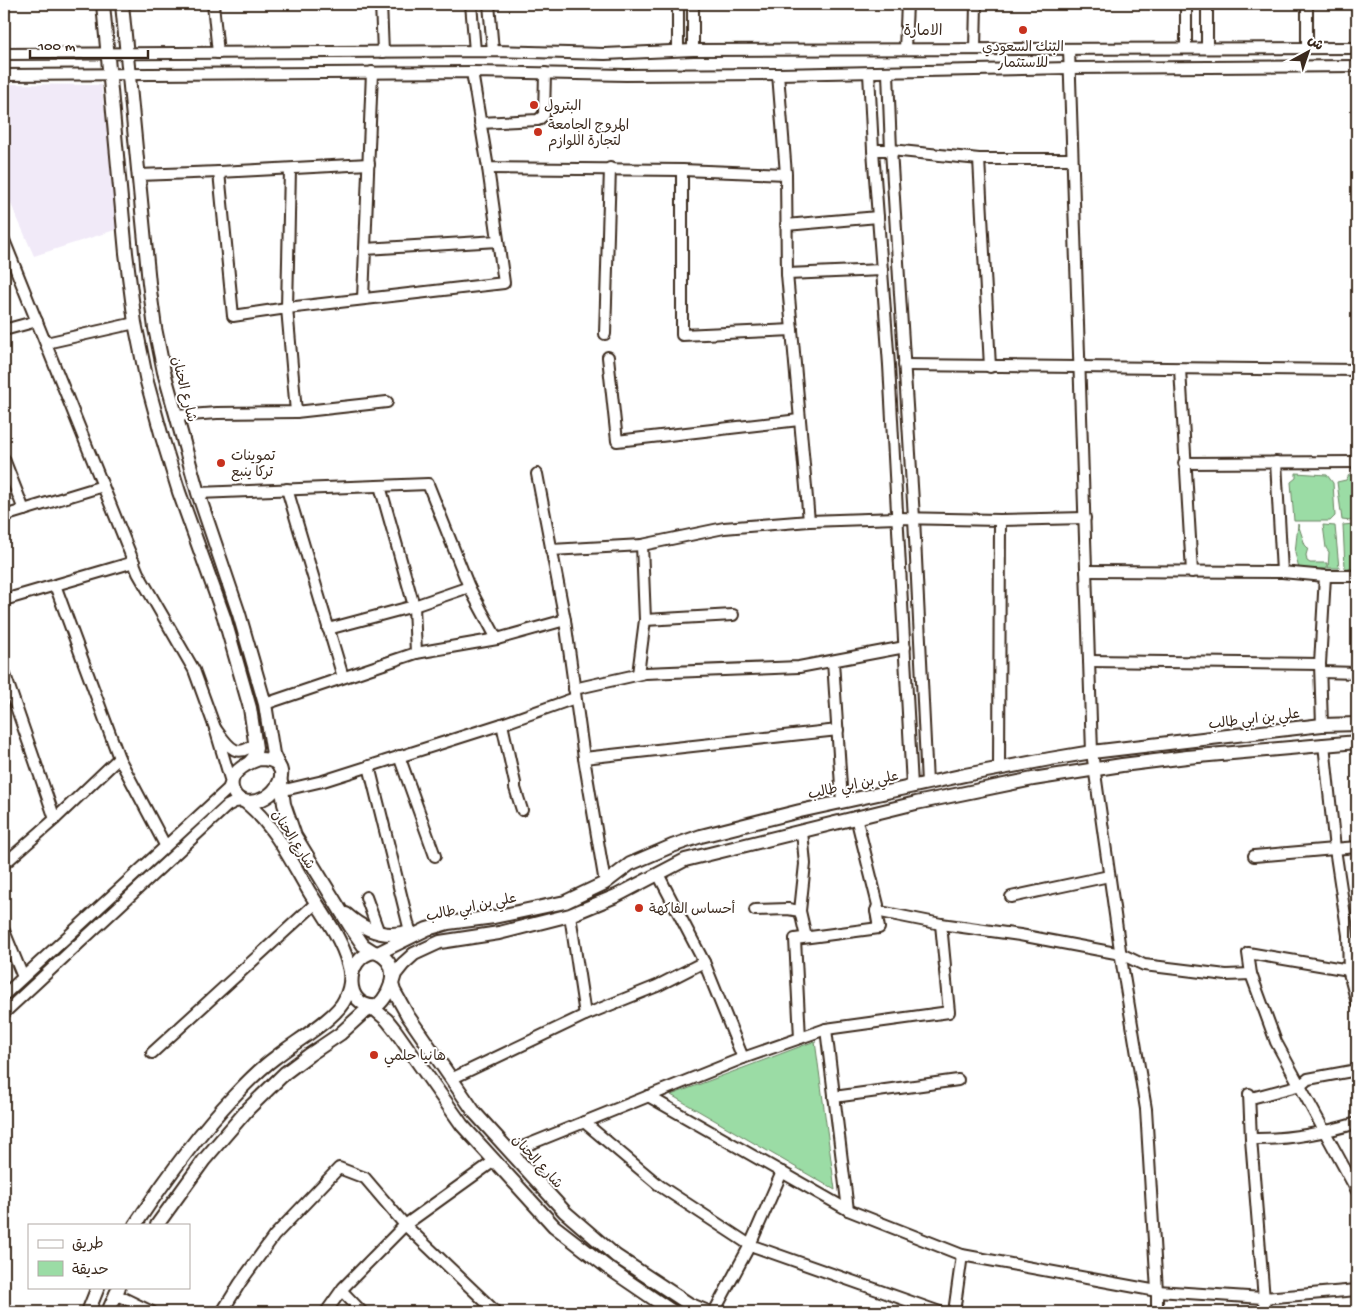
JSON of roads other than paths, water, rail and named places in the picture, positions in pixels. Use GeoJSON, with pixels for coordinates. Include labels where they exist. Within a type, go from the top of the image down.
{"type":"FeatureCollection","features":[{"type":"Feature","properties":{"kind":"main road"},"geometry":{"type":"LineString","coordinates":[[103,4],[126,253],[135,323],[147,382],[162,437],[179,492],[224,617],[250,708],[256,748],[254,756],[249,763]]}},
{"type":"Feature","properties":{"kind":"main road","name":"شارع الحنان"},"geometry":{"type":"LineString","coordinates":[[122,4],[149,283],[155,328],[164,372],[198,493],[239,614],[265,704],[288,820],[295,836],[363,945],[376,952]]}},
{"type":"Feature","properties":{"kind":"main road","name":"علي بن ابي طالب"},"geometry":{"type":"LineString","coordinates":[[376,952],[427,929],[448,923],[565,902],[605,883],[630,864],[701,836],[842,802],[999,768],[1092,752],[1322,725],[1357,724]]}},
{"type":"Feature","properties":{"kind":"main road","name":"علي بن ابي طالب"},"geometry":{"type":"LineString","coordinates":[[392,984],[395,974],[408,959],[440,942],[499,932],[570,915],[602,902],[685,860],[802,830],[1033,779],[1093,769],[1187,757],[1357,742]]}},
{"type":"Feature","properties":{"kind":"main road"},"geometry":{"type":"LineString","coordinates":[[259,759],[267,759],[276,764],[281,783],[278,788],[263,798],[255,801],[244,801],[236,797],[232,790],[231,782],[239,769],[259,759]]}},
{"type":"Feature","properties":{"kind":"main road","name":"شارع الحنان"},"geometry":{"type":"LineString","coordinates":[[244,801],[254,808],[272,830],[316,903],[342,947],[351,979]]}},
{"type":"Feature","properties":{"kind":"main road"},"geometry":{"type":"LineString","coordinates":[[336,904],[356,922],[379,933],[400,935],[427,929]]}},
{"type":"Feature","properties":{"kind":"main road"},"geometry":{"type":"LineString","coordinates":[[136,1224],[155,1194],[234,1096],[274,1058],[329,1018],[345,1000],[357,963],[368,953],[376,952],[386,959],[391,965],[393,974],[388,994],[340,1034],[293,1067],[248,1109],[204,1160],[158,1224]]}},
{"type":"Feature","properties":{"kind":"main road"},"geometry":{"type":"LineString","coordinates":[[351,979],[352,989],[358,1000],[365,1005],[374,1007],[395,1030],[462,1125],[554,1226],[607,1267],[673,1312]]}},
{"type":"Feature","properties":{"kind":"main road","name":"شارع الحنان"},"geometry":{"type":"LineString","coordinates":[[392,984],[408,1016],[475,1113],[565,1212],[616,1256],[689,1304],[708,1312]]}},
{"type":"Feature","properties":{"kind":"main road"},"geometry":{"type":"LineString","coordinates":[[88,1312],[98,1288]]}},
{"type":"Feature","properties":{"kind":"main road"},"geometry":{"type":"LineString","coordinates":[[108,1312],[117,1291]]}},
{"type":"Feature","properties":{"kind":"street"},"geometry":{"type":"LineString","coordinates":[[214,4],[218,53]]}},
{"type":"Feature","properties":{"kind":"street"},"geometry":{"type":"LineString","coordinates":[[381,4],[383,52]]}},
{"type":"Feature","properties":{"kind":"street"},"geometry":{"type":"LineString","coordinates":[[471,4],[475,51]]}},
{"type":"Feature","properties":{"kind":"street"},"geometry":{"type":"LineString","coordinates":[[489,4],[493,51]]}},
{"type":"Feature","properties":{"kind":"street"},"geometry":{"type":"LineString","coordinates":[[678,4],[678,50]]}},
{"type":"Feature","properties":{"kind":"street"},"geometry":{"type":"LineString","coordinates":[[693,4],[693,50]]}},
{"type":"Feature","properties":{"kind":"street"},"geometry":{"type":"LineString","coordinates":[[905,49],[907,4]]}},
{"type":"Feature","properties":{"kind":"street"},"geometry":{"type":"LineString","coordinates":[[975,49],[976,4]]}},
{"type":"Feature","properties":{"kind":"street"},"geometry":{"type":"LineString","coordinates":[[1186,4],[1186,48]]}},
{"type":"Feature","properties":{"kind":"street"},"geometry":{"type":"LineString","coordinates":[[1207,4],[1207,48]]}},
{"type":"Feature","properties":{"kind":"street"},"geometry":{"type":"LineString","coordinates":[[1307,4],[1307,48]]}},
{"type":"Feature","properties":{"kind":"street"},"geometry":{"type":"LineString","coordinates":[[4,54],[475,51],[604,54],[678,50],[1357,48]]}},
{"type":"Feature","properties":{"kind":"street"},"geometry":{"type":"LineString","coordinates":[[1069,49],[1093,769],[1146,1109],[1157,1312]]}},
{"type":"Feature","properties":{"kind":"street"},"geometry":{"type":"LineString","coordinates":[[4,75],[372,72],[626,75],[778,74],[1070,68],[1357,66]]}},
{"type":"Feature","properties":{"kind":"street"},"geometry":{"type":"LineString","coordinates":[[363,299],[372,72]]}},
{"type":"Feature","properties":{"kind":"street"},"geometry":{"type":"LineString","coordinates":[[219,172],[233,316],[504,283],[472,72]]}},
{"type":"Feature","properties":{"kind":"street"},"geometry":{"type":"LineString","coordinates":[[480,123],[538,120],[544,115],[545,73]]}},
{"type":"Feature","properties":{"kind":"street"},"geometry":{"type":"LineString","coordinates":[[870,73],[873,150],[882,270],[912,786]]}},
{"type":"Feature","properties":{"kind":"street"},"geometry":{"type":"LineString","coordinates":[[888,73],[890,150],[914,518],[927,783]]}},
{"type":"Feature","properties":{"kind":"street"},"geometry":{"type":"LineString","coordinates":[[778,74],[786,174],[786,274],[809,521]]}},
{"type":"Feature","properties":{"kind":"street"},"geometry":{"type":"LineString","coordinates":[[873,150],[979,158],[1072,159]]}},
{"type":"Feature","properties":{"kind":"street"},"geometry":{"type":"LineString","coordinates":[[979,158],[990,367]]}},
{"type":"Feature","properties":{"kind":"street"},"geometry":{"type":"LineString","coordinates":[[139,175],[369,164]]}},
{"type":"Feature","properties":{"kind":"street"},"geometry":{"type":"LineString","coordinates":[[488,168],[610,168],[786,174]]}},
{"type":"Feature","properties":{"kind":"street"},"geometry":{"type":"LineString","coordinates":[[604,334],[610,168]]}},
{"type":"Feature","properties":{"kind":"street"},"geometry":{"type":"LineString","coordinates":[[290,169],[288,308],[296,412]]}},
{"type":"Feature","properties":{"kind":"street"},"geometry":{"type":"LineString","coordinates":[[682,170],[682,335],[792,330]]}},
{"type":"Feature","properties":{"kind":"street"},"geometry":{"type":"LineString","coordinates":[[786,225],[878,217]]}},
{"type":"Feature","properties":{"kind":"street"},"geometry":{"type":"LineString","coordinates":[[365,249],[498,241]]}},
{"type":"Feature","properties":{"kind":"street"},"geometry":{"type":"LineString","coordinates":[[4,994],[223,794],[231,782],[215,728],[194,670],[134,562],[5,245]]}},
{"type":"Feature","properties":{"kind":"street"},"geometry":{"type":"LineString","coordinates":[[786,274],[882,270]]}},
{"type":"Feature","properties":{"kind":"street"},"geometry":{"type":"LineString","coordinates":[[4,330],[37,321]]}},
{"type":"Feature","properties":{"kind":"street"},"geometry":{"type":"LineString","coordinates":[[46,342],[135,323]]}},
{"type":"Feature","properties":{"kind":"street"},"geometry":{"type":"LineString","coordinates":[[608,357],[617,441],[799,420]]}},
{"type":"Feature","properties":{"kind":"street"},"geometry":{"type":"LineString","coordinates":[[904,365],[1357,370]]}},
{"type":"Feature","properties":{"kind":"street"},"geometry":{"type":"LineString","coordinates":[[1180,369],[1184,463],[1192,572]]}},
{"type":"Feature","properties":{"kind":"street"},"geometry":{"type":"LineString","coordinates":[[176,416],[217,412],[296,412],[387,402]]}},
{"type":"Feature","properties":{"kind":"street"},"geometry":{"type":"LineString","coordinates":[[4,459],[24,510]]}},
{"type":"Feature","properties":{"kind":"street"},"geometry":{"type":"LineString","coordinates":[[1276,462],[1282,572]]}},
{"type":"Feature","properties":{"kind":"street"},"geometry":{"type":"LineString","coordinates":[[1184,463],[1357,462]]}},
{"type":"Feature","properties":{"kind":"street"},"geometry":{"type":"LineString","coordinates":[[537,474],[565,620],[584,758],[605,883]]}},
{"type":"Feature","properties":{"kind":"street"},"geometry":{"type":"LineString","coordinates":[[198,493],[428,484],[469,587],[497,639]]}},
{"type":"Feature","properties":{"kind":"street"},"geometry":{"type":"LineString","coordinates":[[4,516],[103,486]]}},
{"type":"Feature","properties":{"kind":"street"},"geometry":{"type":"LineString","coordinates":[[380,486],[414,606],[416,653]]}},
{"type":"Feature","properties":{"kind":"street"},"geometry":{"type":"LineString","coordinates":[[286,489],[343,677]]}},
{"type":"Feature","properties":{"kind":"street"},"geometry":{"type":"LineString","coordinates":[[551,550],[642,545],[724,528],[809,521],[897,518],[1000,520],[1084,518]]}},
{"type":"Feature","properties":{"kind":"street"},"geometry":{"type":"LineString","coordinates":[[999,768],[1000,520]]}},
{"type":"Feature","properties":{"kind":"street"},"geometry":{"type":"LineString","coordinates":[[638,674],[645,620],[642,545]]}},
{"type":"Feature","properties":{"kind":"street"},"geometry":{"type":"LineString","coordinates":[[4,600],[134,562]]}},
{"type":"Feature","properties":{"kind":"street"},"geometry":{"type":"LineString","coordinates":[[1086,571],[1282,572],[1325,576],[1357,576]]}},
{"type":"Feature","properties":{"kind":"street"},"geometry":{"type":"LineString","coordinates":[[1322,725],[1321,668],[1325,576]]}},
{"type":"Feature","properties":{"kind":"street"},"geometry":{"type":"LineString","coordinates":[[55,585],[119,758],[165,845]]}},
{"type":"Feature","properties":{"kind":"street"},"geometry":{"type":"LineString","coordinates":[[328,628],[414,606],[469,587]]}},
{"type":"Feature","properties":{"kind":"street"},"geometry":{"type":"LineString","coordinates":[[645,620],[732,615]]}},
{"type":"Feature","properties":{"kind":"street"},"geometry":{"type":"LineString","coordinates":[[265,704],[416,653],[497,639],[565,620]]}},
{"type":"Feature","properties":{"kind":"street"},"geometry":{"type":"LineString","coordinates":[[281,783],[322,781],[502,724],[575,693],[638,674],[799,667],[904,648]]}},
{"type":"Feature","properties":{"kind":"street"},"geometry":{"type":"LineString","coordinates":[[833,661],[842,802]]}},
{"type":"Feature","properties":{"kind":"street"},"geometry":{"type":"LineString","coordinates":[[1089,661],[1321,668],[1357,673]]}},
{"type":"Feature","properties":{"kind":"street"},"geometry":{"type":"LineString","coordinates":[[4,672],[55,819]]}},
{"type":"Feature","properties":{"kind":"street"},"geometry":{"type":"LineString","coordinates":[[502,724],[515,788],[522,810]]}},
{"type":"Feature","properties":{"kind":"street"},"geometry":{"type":"LineString","coordinates":[[215,728],[229,746],[235,750],[243,751],[249,749],[256,742]]}},
{"type":"Feature","properties":{"kind":"street"},"geometry":{"type":"LineString","coordinates":[[584,758],[838,730]]}},
{"type":"Feature","properties":{"kind":"street"},"geometry":{"type":"LineString","coordinates":[[1324,744],[1335,849],[1353,934],[1349,970],[1357,1003]]}},
{"type":"Feature","properties":{"kind":"street"},"geometry":{"type":"LineString","coordinates":[[399,756],[435,856]]}},
{"type":"Feature","properties":{"kind":"street"},"geometry":{"type":"LineString","coordinates":[[4,864],[119,758]]}},
{"type":"Feature","properties":{"kind":"street"},"geometry":{"type":"LineString","coordinates":[[369,766],[410,932]]}},
{"type":"Feature","properties":{"kind":"street"},"geometry":{"type":"LineString","coordinates":[[4,1013],[227,806],[235,802],[244,801]]}},
{"type":"Feature","properties":{"kind":"street"},"geometry":{"type":"LineString","coordinates":[[800,1038],[795,939],[879,928],[876,911],[878,905],[856,817]]}},
{"type":"Feature","properties":{"kind":"street"},"geometry":{"type":"LineString","coordinates":[[802,830],[806,864],[800,911],[806,937]]}},
{"type":"Feature","properties":{"kind":"street"},"geometry":{"type":"LineString","coordinates":[[1254,856],[1357,847]]}},
{"type":"Feature","properties":{"kind":"street"},"geometry":{"type":"LineString","coordinates":[[658,874],[704,962],[743,1058]]}},
{"type":"Feature","properties":{"kind":"street"},"geometry":{"type":"LineString","coordinates":[[1011,897],[1109,876]]}},
{"type":"Feature","properties":{"kind":"street"},"geometry":{"type":"LineString","coordinates":[[366,897],[379,933]]}},
{"type":"Feature","properties":{"kind":"street"},"geometry":{"type":"LineString","coordinates":[[152,1053],[316,903]]}},
{"type":"Feature","properties":{"kind":"street"},"geometry":{"type":"LineString","coordinates":[[755,910],[788,909],[800,911]]}},
{"type":"Feature","properties":{"kind":"street"},"geometry":{"type":"LineString","coordinates":[[876,911],[941,924],[1121,954],[1144,965],[1226,976],[1251,974]]}},
{"type":"Feature","properties":{"kind":"street"},"geometry":{"type":"LineString","coordinates":[[570,915],[586,1015]]}},
{"type":"Feature","properties":{"kind":"street"},"geometry":{"type":"LineString","coordinates":[[510,1152],[743,1058],[826,1029],[949,1012],[941,924]]}},
{"type":"Feature","properties":{"kind":"street"},"geometry":{"type":"LineString","coordinates":[[4,931],[23,977]]}},
{"type":"Feature","properties":{"kind":"street"},"geometry":{"type":"LineString","coordinates":[[1349,970],[1248,953],[1251,974],[1276,1042],[1357,1191]]}},
{"type":"Feature","properties":{"kind":"street"},"geometry":{"type":"LineString","coordinates":[[451,1079],[586,1015],[656,986],[704,962]]}},
{"type":"Feature","properties":{"kind":"street"},"geometry":{"type":"LineString","coordinates":[[826,1029],[848,1210]]}},
{"type":"Feature","properties":{"kind":"street"},"geometry":{"type":"LineString","coordinates":[[1265,1312],[1251,1139],[1252,1095],[1301,1085],[1308,1079],[1357,1070]]}},
{"type":"Feature","properties":{"kind":"street"},"geometry":{"type":"LineString","coordinates":[[834,1097],[958,1080]]}},
{"type":"Feature","properties":{"kind":"street"},"geometry":{"type":"LineString","coordinates":[[648,1096],[848,1210],[962,1254],[1157,1291],[1263,1298],[1357,1290]]}},
{"type":"Feature","properties":{"kind":"street"},"geometry":{"type":"LineString","coordinates":[[584,1122],[660,1186],[750,1245],[940,1312]]}},
{"type":"Feature","properties":{"kind":"street"},"geometry":{"type":"LineString","coordinates":[[1251,1139],[1266,1140],[1325,1132],[1357,1123]]}},
{"type":"Feature","properties":{"kind":"street"},"geometry":{"type":"LineString","coordinates":[[326,1312],[342,1291],[405,1225],[494,1161]]}},
{"type":"Feature","properties":{"kind":"street"},"geometry":{"type":"LineString","coordinates":[[222,1312],[240,1283],[274,1236],[339,1168],[365,1178],[405,1225],[496,1312]]}},
{"type":"Feature","properties":{"kind":"street"},"geometry":{"type":"LineString","coordinates":[[714,1312],[750,1245],[782,1172]]}},
{"type":"Feature","properties":{"kind":"street"},"geometry":{"type":"LineString","coordinates":[[954,1312],[962,1254]]}},
{"type":"Feature","properties":{"kind":"street"},"geometry":{"type":"LineString","coordinates":[[117,1291],[152,1312]]}},
{"type":"Feature","properties":{"kind":"street"},"geometry":{"type":"LineString","coordinates":[[342,1291],[362,1312]]}},
{"type":"Feature","properties":{"kind":"place","name":"البنك السعودي للاستثمار"},"geometry":{"type":"Point","coordinates":[1023,30]}},
{"type":"Feature","properties":{"kind":"place","name":"البترول"},"geometry":{"type":"Point","coordinates":[534,105]}},
{"type":"Feature","properties":{"kind":"place","name":"المروج الجامعة لتجارة اللوازم"},"geometry":{"type":"Point","coordinates":[538,132]}},
{"type":"Feature","properties":{"kind":"place","name":"تموينات تركا ينبع"},"geometry":{"type":"Point","coordinates":[221,463]}},
{"type":"Feature","properties":{"kind":"place","name":"أحساس الفاكهة"},"geometry":{"type":"Point","coordinates":[639,908]}},
{"type":"Feature","properties":{"kind":"place","name":"هانيا حلمي"},"geometry":{"type":"Point","coordinates":[374,1055]}},
{"type":"Feature","properties":{"kind":"district","name":"الامارة"},"geometry":{"type":"Point","coordinates":[923,30]}}]}
